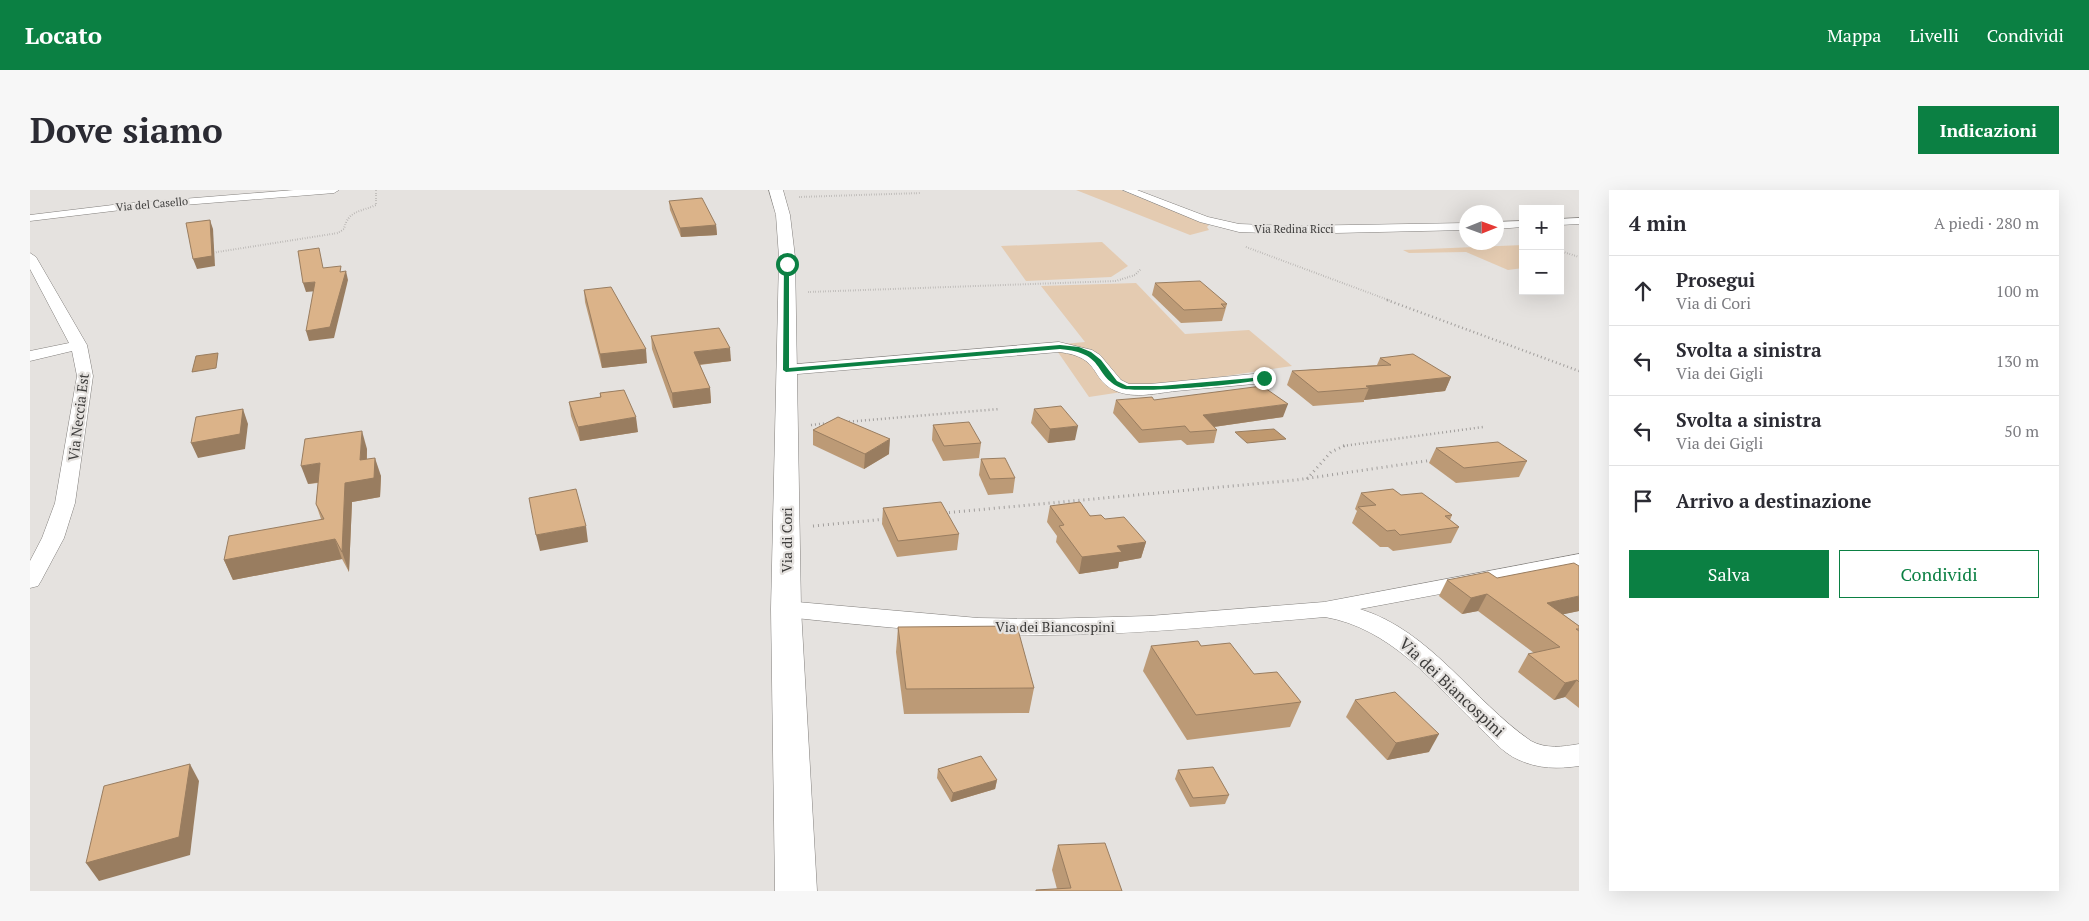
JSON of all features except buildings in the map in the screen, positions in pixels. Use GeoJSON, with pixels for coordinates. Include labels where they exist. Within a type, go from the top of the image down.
{"type":"FeatureCollection","features":[{"type":"Feature","properties":{"kind":"main road","name":"Via di Cori"},"geometry":{"type":"LineString","coordinates":[[777,194],[786,236],[786,610],[796,891]]}},
{"type":"Feature","properties":{"kind":"street","name":"Via del Casello"},"geometry":{"type":"LineString","coordinates":[[30,218],[129,206],[334,190]]}},
{"type":"Feature","properties":{"kind":"street","name":"Via Redina Ricci"},"geometry":{"type":"LineString","coordinates":[[1128,190],[1220,224],[1250,229],[1459,227]]}},
{"type":"Feature","properties":{"kind":"street"},"geometry":{"type":"LineString","coordinates":[[1564,222],[1579,221]]}},
{"type":"Feature","properties":{"kind":"street"},"geometry":{"type":"LineString","coordinates":[[1504,225],[1519,224]]}},
{"type":"Feature","properties":{"kind":"street","name":"Via Neccia Est"},"geometry":{"type":"LineString","coordinates":[[30,257],[75,339],[84,364],[85,376],[67,495],[56,529],[30,581]]}},
{"type":"Feature","properties":{"kind":"street"},"geometry":{"type":"LineString","coordinates":[[30,341],[75,339]]}},
{"type":"Feature","properties":{"kind":"street"},"geometry":{"type":"LineString","coordinates":[[30,356],[75,339]]}},
{"type":"Feature","properties":{"kind":"street"},"geometry":{"type":"LineString","coordinates":[[786,370],[1060,347],[1079,349],[1089,353],[1099,361],[1115,383],[1125,388],[1161,388],[1264,378]]}},
{"type":"Feature","properties":{"kind":"street","name":"Via dei Biancospini"},"geometry":{"type":"LineString","coordinates":[[786,610],[930,624],[1042,627],[1143,624],[1325,609],[1579,561]]}},
{"type":"Feature","properties":{"kind":"street","name":"Via dei Biancospini"},"geometry":{"type":"LineString","coordinates":[[1325,609],[1362,617],[1383,627],[1403,640],[1513,743],[1527,753],[1552,759],[1579,755]]}},
{"type":"Feature","properties":{"kind":"path"},"geometry":{"type":"LineString","coordinates":[[206,254],[338,233],[344,230],[345,220],[348,215],[376,205],[376,190]]}},
{"type":"Feature","properties":{"kind":"path"},"geometry":{"type":"LineString","coordinates":[[777,194],[921,193]]}},
{"type":"Feature","properties":{"kind":"path"},"geometry":{"type":"LineString","coordinates":[[1220,224],[1225,237],[1234,243],[1579,371]]}},
{"type":"Feature","properties":{"kind":"path"},"geometry":{"type":"LineString","coordinates":[[1564,252],[1579,257]]}},
{"type":"Feature","properties":{"kind":"path"},"geometry":{"type":"LineString","coordinates":[[786,293],[1116,281],[1135,275],[1141,269]]}},
{"type":"Feature","properties":{"kind":"path"},"geometry":{"type":"LineString","coordinates":[[844,422],[999,409]]}},
{"type":"Feature","properties":{"kind":"path"},"geometry":{"type":"LineString","coordinates":[[786,427],[835,423]]}},
{"type":"Feature","properties":{"kind":"path"},"geometry":{"type":"LineString","coordinates":[[1307,479],[1331,452],[1348,444],[1483,427]]}},
{"type":"Feature","properties":{"kind":"path"},"geometry":{"type":"LineString","coordinates":[[943,514],[1307,479],[1434,460]]}},
{"type":"Feature","properties":{"kind":"path"},"geometry":{"type":"LineString","coordinates":[[786,528],[894,518]]}},
{"type":"Feature","properties":{"kind":"shaded area"},"geometry":{"type":"Polygon","coordinates":[[[1076,190],[1121,190],[1209,225],[1207,227],[1209,230],[1190,235],[1076,190]]]}},
{"type":"Feature","properties":{"kind":"shaded area"},"geometry":{"type":"Polygon","coordinates":[[[1102,242],[1128,266],[1111,277],[1026,281],[1001,246],[1102,242]]]}},
{"type":"Feature","properties":{"kind":"shaded area"},"geometry":{"type":"Polygon","coordinates":[[[1519,245],[1519,269],[1508,270],[1466,252],[1409,253],[1403,250],[1459,248],[1459,250],[1504,250],[1504,246],[1519,245]]]}},
{"type":"Feature","properties":{"kind":"shaded area"},"geometry":{"type":"Polygon","coordinates":[[[1136,283],[1185,334],[1249,330],[1292,366],[1089,397],[1053,345],[1085,342],[1041,286],[1136,283]]]}},
{"type":"Feature","properties":{"kind":"shaded area"},"geometry":{"type":"Polygon","coordinates":[[[218,353],[216,368],[192,372],[196,356],[218,353]]]}},
{"type":"Feature","properties":{"kind":"shaded area"},"geometry":{"type":"Polygon","coordinates":[[[1274,429],[1286,439],[1247,443],[1235,432],[1274,429]]]}},
{"type":"Feature","properties":{"kind":"route"},"geometry":{"type":"LineString","coordinates":[[787,264],[786,370],[1060,347],[1084,350],[1089,353],[1099,361],[1115,383],[1125,388],[1161,388],[1264,378]]}}]}
